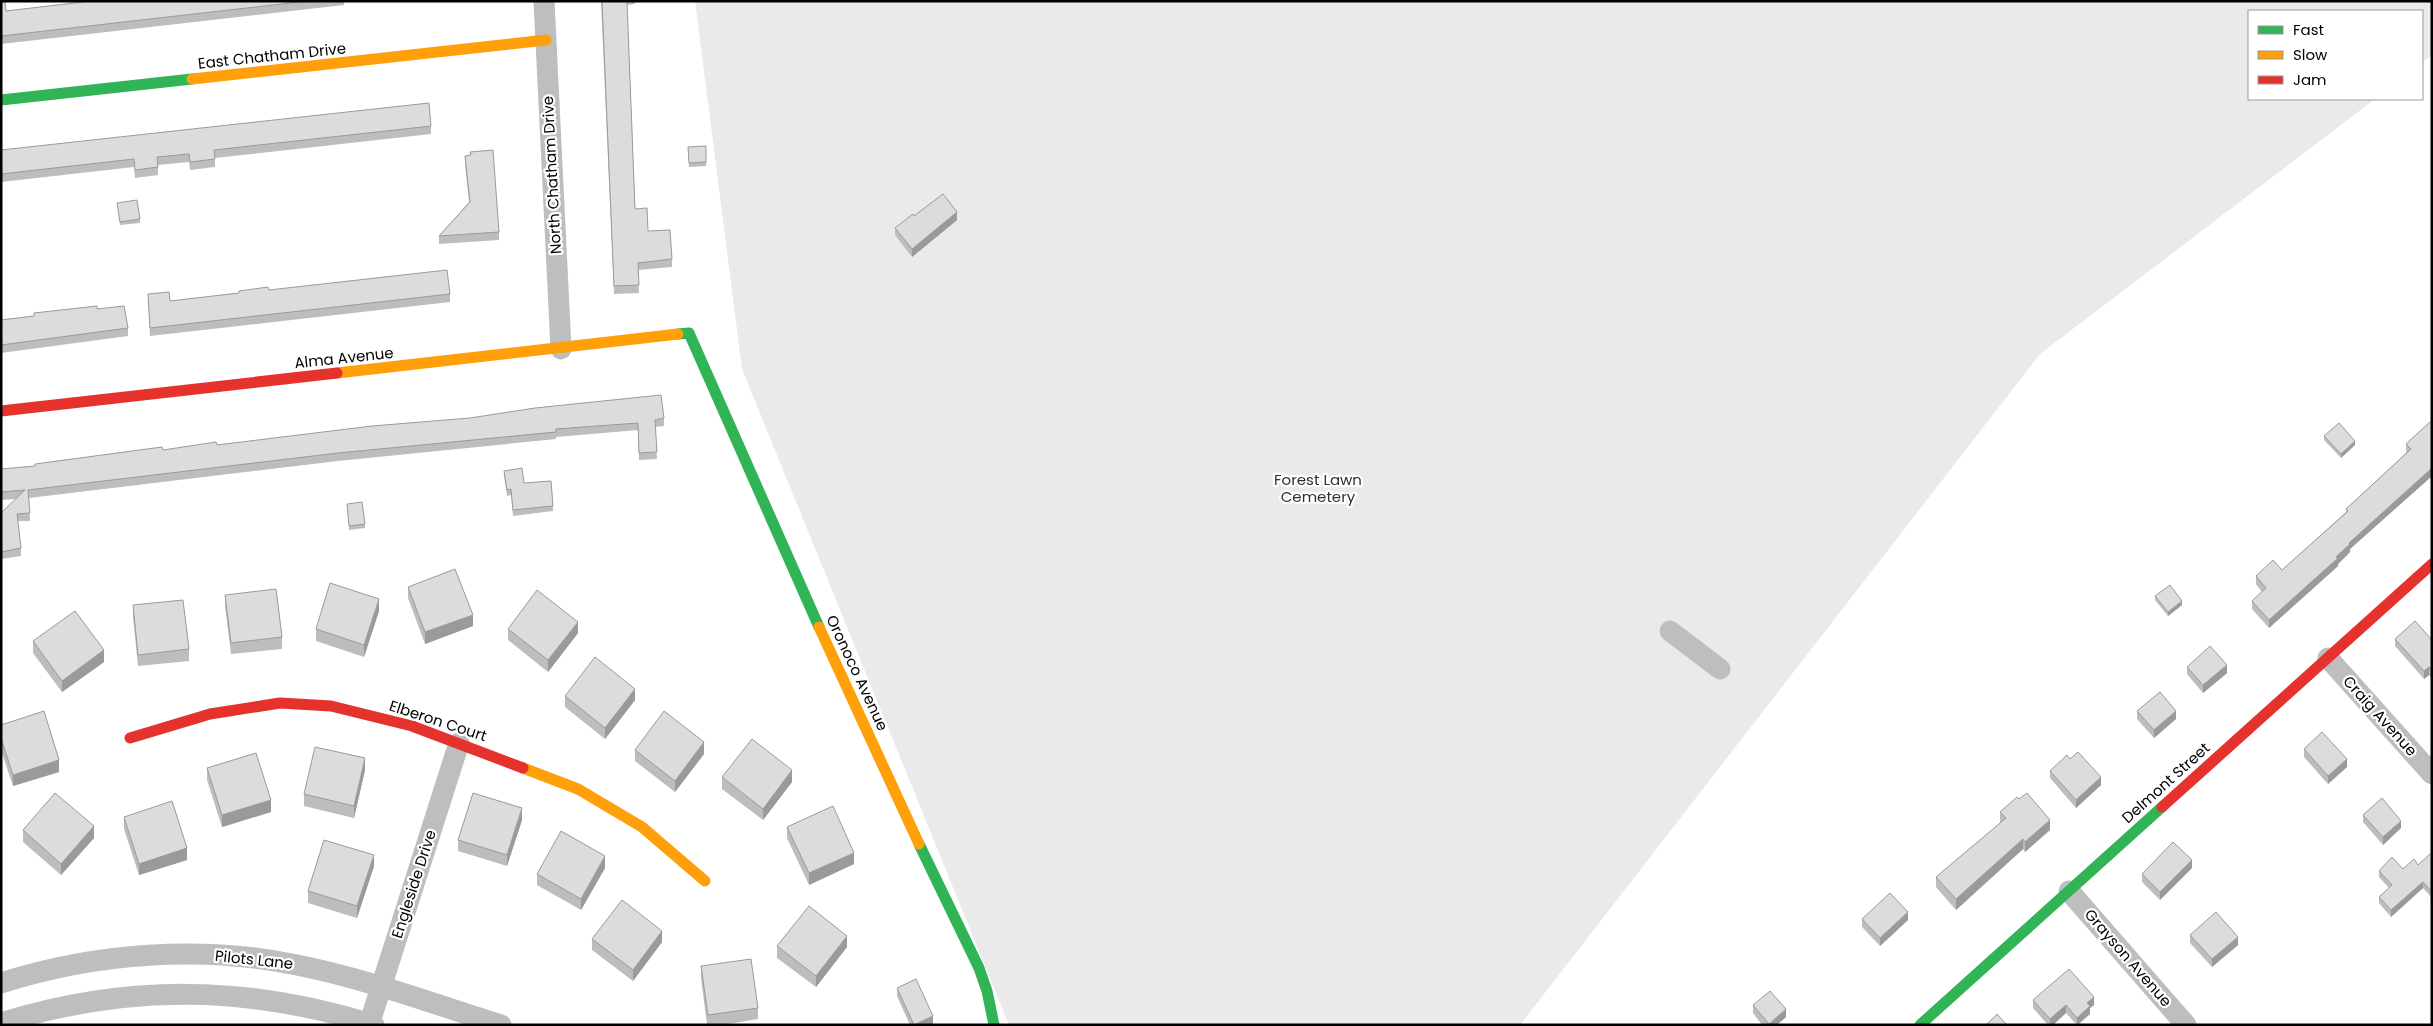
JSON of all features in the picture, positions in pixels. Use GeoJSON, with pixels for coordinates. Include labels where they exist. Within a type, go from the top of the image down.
{"type":"FeatureCollection","features":[{"type":"Feature","properties":{"kind":"street","name":"North Chatham Drive"},"geometry":{"type":"LineString","coordinates":[[544,1],[561,349]]}},
{"type":"Feature","properties":{"kind":"street","name":"East Chatham Drive"},"geometry":{"type":"LineString","coordinates":[[1,100],[546,40]]}},
{"type":"Feature","properties":{"kind":"street","name":"Alma Avenue"},"geometry":{"type":"LineString","coordinates":[[1,411],[689,334]]}},
{"type":"Feature","properties":{"kind":"street","name":"Oronoco Avenue"},"geometry":{"type":"LineString","coordinates":[[689,334],[805,596],[940,892],[979,968],[987,991],[994,1025]]}},
{"type":"Feature","properties":{"kind":"street","name":"Delmont Street"},"geometry":{"type":"LineString","coordinates":[[1920,1025],[2432,564]]}},
{"type":"Feature","properties":{"kind":"street"},"geometry":{"type":"LineString","coordinates":[[1670,631],[1720,669]]}},
{"type":"Feature","properties":{"kind":"street","name":"Craig Avenue"},"geometry":{"type":"LineString","coordinates":[[2328,658],[2432,774]]}},
{"type":"Feature","properties":{"kind":"street","name":"Elberon Court"},"geometry":{"type":"LineString","coordinates":[[130,738],[210,714],[280,703],[331,706],[412,726],[578,788],[649,833],[705,881]]}},
{"type":"Feature","properties":{"kind":"street","name":"Engleside Drive"},"geometry":{"type":"LineString","coordinates":[[371,1024],[381,987],[460,743]]}},
{"type":"Feature","properties":{"kind":"street","name":"Grayson Avenue"},"geometry":{"type":"LineString","coordinates":[[2069,891],[2186,1025]]}},
{"type":"Feature","properties":{"kind":"street","name":"Pilots Lane"},"geometry":{"type":"LineString","coordinates":[[1,983],[66,965],[126,956],[190,954],[241,957],[295,964],[381,987],[501,1025]]}},
{"type":"Feature","properties":{"kind":"street"},"geometry":{"type":"LineString","coordinates":[[1,1023],[81,1002],[147,994],[202,993],[268,999],[320,1009],[371,1024]]}},
{"type":"Feature","properties":{"kind":"green space","name":"Forest Lawn Cemetery"},"geometry":{"type":"Polygon","coordinates":[[[695,1],[2432,1],[2432,55],[2423,62],[2423,10],[2248,10],[2248,100],[2374,100],[2040,354],[1520,1025],[1009,1025],[742,369],[695,1]]]}},
{"type":"Feature","properties":{"kind":"building"},"geometry":{"type":"Polygon","coordinates":[[[1,1],[5,1],[6,11],[91,1],[308,1],[1,36],[1,1]]]}},
{"type":"Feature","properties":{"kind":"building"},"geometry":{"type":"Polygon","coordinates":[[[602,1],[627,1],[635,209],[647,208],[648,231],[670,230],[672,259],[638,263],[639,285],[614,286],[602,1]]]}},
{"type":"Feature","properties":{"kind":"building"},"geometry":{"type":"Polygon","coordinates":[[[429,103],[431,126],[214,150],[215,159],[190,162],[189,154],[157,157],[158,167],[135,170],[134,159],[1,174],[1,150],[429,103]]]}},
{"type":"Feature","properties":{"kind":"building"},"geometry":{"type":"Polygon","coordinates":[[[706,146],[706,162],[689,163],[688,147],[706,146]]]}},
{"type":"Feature","properties":{"kind":"building"},"geometry":{"type":"Polygon","coordinates":[[[493,150],[499,232],[439,236],[470,202],[465,156],[471,155],[470,152],[493,150]]]}},
{"type":"Feature","properties":{"kind":"building"},"geometry":{"type":"Polygon","coordinates":[[[943,194],[957,212],[912,249],[895,228],[943,194]]]}},
{"type":"Feature","properties":{"kind":"building"},"geometry":{"type":"Polygon","coordinates":[[[137,200],[140,219],[120,222],[117,203],[137,200]]]}},
{"type":"Feature","properties":{"kind":"building"},"geometry":{"type":"Polygon","coordinates":[[[447,270],[450,294],[150,328],[148,294],[169,292],[170,301],[239,293],[239,291],[268,287],[269,290],[447,270]]]}},
{"type":"Feature","properties":{"kind":"building"},"geometry":{"type":"Polygon","coordinates":[[[97,306],[97,309],[124,306],[128,328],[1,345],[1,320],[34,316],[34,313],[97,306]]]}},
{"type":"Feature","properties":{"kind":"building"},"geometry":{"type":"Polygon","coordinates":[[[661,395],[664,418],[655,420],[657,452],[639,453],[638,423],[556,429],[556,432],[338,453],[28,490],[30,513],[17,514],[21,548],[1,552],[1,513],[25,490],[1,492],[1,469],[35,466],[35,464],[162,447],[163,450],[216,442],[217,445],[372,426],[470,418],[535,408],[661,395]]]}},
{"type":"Feature","properties":{"kind":"building"},"geometry":{"type":"Polygon","coordinates":[[[2432,420],[2432,468],[2349,543],[2336,557],[2338,558],[2269,620],[2252,601],[2266,588],[2256,576],[2273,560],[2282,570],[2348,511],[2346,509],[2411,449],[2406,444],[2432,420]]]}},
{"type":"Feature","properties":{"kind":"building"},"geometry":{"type":"Polygon","coordinates":[[[2339,423],[2355,441],[2341,454],[2324,436],[2339,423]]]}},
{"type":"Feature","properties":{"kind":"building"},"geometry":{"type":"Polygon","coordinates":[[[522,468],[524,483],[551,481],[553,506],[513,510],[511,489],[507,490],[504,471],[522,468]]]}},
{"type":"Feature","properties":{"kind":"building"},"geometry":{"type":"Polygon","coordinates":[[[362,502],[365,524],[349,526],[347,504],[362,502]]]}},
{"type":"Feature","properties":{"kind":"building"},"geometry":{"type":"Polygon","coordinates":[[[455,569],[473,615],[425,632],[408,587],[455,569]]]}},
{"type":"Feature","properties":{"kind":"building"},"geometry":{"type":"Polygon","coordinates":[[[330,583],[379,599],[364,645],[316,629],[330,583]]]}},
{"type":"Feature","properties":{"kind":"building"},"geometry":{"type":"Polygon","coordinates":[[[2170,585],[2182,601],[2168,612],[2155,596],[2170,585]]]}},
{"type":"Feature","properties":{"kind":"building"},"geometry":{"type":"Polygon","coordinates":[[[276,589],[282,637],[231,643],[225,595],[276,589]]]}},
{"type":"Feature","properties":{"kind":"building"},"geometry":{"type":"Polygon","coordinates":[[[537,590],[578,622],[548,660],[508,629],[537,590]]]}},
{"type":"Feature","properties":{"kind":"building"},"geometry":{"type":"Polygon","coordinates":[[[183,600],[189,649],[138,655],[133,605],[183,600]]]}},
{"type":"Feature","properties":{"kind":"building"},"geometry":{"type":"Polygon","coordinates":[[[75,611],[104,650],[62,681],[33,641],[75,611]]]}},
{"type":"Feature","properties":{"kind":"building"},"geometry":{"type":"Polygon","coordinates":[[[2415,621],[2432,640],[2432,671],[2429,667],[2424,671],[2395,639],[2415,621]]]}},
{"type":"Feature","properties":{"kind":"building"},"geometry":{"type":"Polygon","coordinates":[[[2210,646],[2227,665],[2203,685],[2187,667],[2210,646]]]}},
{"type":"Feature","properties":{"kind":"building"},"geometry":{"type":"Polygon","coordinates":[[[595,657],[635,689],[605,728],[565,696],[595,657]]]}},
{"type":"Feature","properties":{"kind":"building"},"geometry":{"type":"Polygon","coordinates":[[[2160,692],[2176,711],[2154,730],[2137,711],[2160,692]]]}},
{"type":"Feature","properties":{"kind":"building"},"geometry":{"type":"Polygon","coordinates":[[[44,711],[59,760],[13,775],[1,738],[1,725],[44,711]]]}},
{"type":"Feature","properties":{"kind":"building"},"geometry":{"type":"Polygon","coordinates":[[[664,711],[704,742],[675,781],[635,750],[664,711]]]}},
{"type":"Feature","properties":{"kind":"building"},"geometry":{"type":"Polygon","coordinates":[[[2322,732],[2347,759],[2328,776],[2304,749],[2322,732]]]}},
{"type":"Feature","properties":{"kind":"building"},"geometry":{"type":"Polygon","coordinates":[[[752,739],[792,770],[763,809],[722,777],[752,739]]]}},
{"type":"Feature","properties":{"kind":"building"},"geometry":{"type":"Polygon","coordinates":[[[315,747],[365,758],[354,806],[304,794],[315,747]]]}},
{"type":"Feature","properties":{"kind":"building"},"geometry":{"type":"Polygon","coordinates":[[[2078,752],[2101,777],[2076,800],[2050,771],[2067,755],[2070,759],[2078,752]]]}},
{"type":"Feature","properties":{"kind":"building"},"geometry":{"type":"Polygon","coordinates":[[[256,753],[271,800],[222,815],[207,768],[256,753]]]}},
{"type":"Feature","properties":{"kind":"building"},"geometry":{"type":"Polygon","coordinates":[[[55,793],[94,826],[61,864],[23,830],[55,793]]]}},
{"type":"Feature","properties":{"kind":"building"},"geometry":{"type":"Polygon","coordinates":[[[473,793],[522,808],[507,855],[458,840],[473,793]]]}},
{"type":"Feature","properties":{"kind":"building"},"geometry":{"type":"Polygon","coordinates":[[[2027,793],[2050,820],[2025,842],[2023,839],[1956,899],[1936,877],[2006,818],[2000,812],[2017,797],[2019,799],[2027,793]]]}},
{"type":"Feature","properties":{"kind":"building"},"geometry":{"type":"Polygon","coordinates":[[[2382,798],[2401,821],[2383,837],[2363,815],[2382,798]]]}},
{"type":"Feature","properties":{"kind":"building"},"geometry":{"type":"Polygon","coordinates":[[[172,801],[187,848],[139,864],[124,817],[172,801]]]}},
{"type":"Feature","properties":{"kind":"building"},"geometry":{"type":"Polygon","coordinates":[[[833,806],[854,853],[809,873],[787,827],[833,806]]]}},
{"type":"Feature","properties":{"kind":"building"},"geometry":{"type":"Polygon","coordinates":[[[561,831],[605,856],[581,899],[537,874],[561,831]]]}},
{"type":"Feature","properties":{"kind":"building"},"geometry":{"type":"Polygon","coordinates":[[[324,840],[374,855],[357,906],[308,891],[324,840]]]}},
{"type":"Feature","properties":{"kind":"building"},"geometry":{"type":"Polygon","coordinates":[[[2173,842],[2192,860],[2160,892],[2142,874],[2173,842]]]}},
{"type":"Feature","properties":{"kind":"building"},"geometry":{"type":"Polygon","coordinates":[[[2431,853],[2432,892],[2423,882],[2391,910],[2379,897],[2392,885],[2379,871],[2392,857],[2403,869],[2414,859],[2418,865],[2431,853]]]}},
{"type":"Feature","properties":{"kind":"building"},"geometry":{"type":"Polygon","coordinates":[[[1890,893],[1908,912],[1880,938],[1862,919],[1890,893]]]}},
{"type":"Feature","properties":{"kind":"building"},"geometry":{"type":"Polygon","coordinates":[[[622,900],[662,931],[633,970],[592,939],[622,900]]]}},
{"type":"Feature","properties":{"kind":"building"},"geometry":{"type":"Polygon","coordinates":[[[809,906],[847,936],[816,976],[777,946],[809,906]]]}},
{"type":"Feature","properties":{"kind":"building"},"geometry":{"type":"Polygon","coordinates":[[[2216,912],[2238,937],[2212,959],[2190,935],[2216,912]]]}},
{"type":"Feature","properties":{"kind":"building"},"geometry":{"type":"Polygon","coordinates":[[[751,959],[758,1008],[708,1015],[701,966],[751,959]]]}},
{"type":"Feature","properties":{"kind":"building"},"geometry":{"type":"Polygon","coordinates":[[[2069,969],[2094,997],[2087,1003],[2090,1006],[2077,1018],[2066,1005],[2050,1019],[2033,1000],[2069,969]]]}},
{"type":"Feature","properties":{"kind":"building"},"geometry":{"type":"Polygon","coordinates":[[[916,979],[933,1016],[914,1025],[897,988],[916,979]]]}},
{"type":"Feature","properties":{"kind":"building"},"geometry":{"type":"Polygon","coordinates":[[[1770,991],[1786,1009],[1769,1024],[1753,1005],[1770,991]]]}},
{"type":"Feature","properties":{"kind":"building"},"geometry":{"type":"Polygon","coordinates":[[[1997,1014],[2007,1025],[1986,1025],[1997,1014]]]}},
{"type":"Feature","properties":{"kind":"traffic: fast"},"geometry":{"type":"LineString","coordinates":[[1,100],[192,79]]}},
{"type":"Feature","properties":{"kind":"traffic: fast"},"geometry":{"type":"LineString","coordinates":[[678,334],[689,333],[819,627]]}},
{"type":"Feature","properties":{"kind":"traffic: fast"},"geometry":{"type":"LineString","coordinates":[[1920,1025],[2162,807]]}},
{"type":"Feature","properties":{"kind":"traffic: fast"},"geometry":{"type":"LineString","coordinates":[[919,844],[979,968],[987,991],[994,1025]]}},
{"type":"Feature","properties":{"kind":"traffic: slow"},"geometry":{"type":"LineString","coordinates":[[192,79],[546,40]]}},
{"type":"Feature","properties":{"kind":"traffic: slow"},"geometry":{"type":"LineString","coordinates":[[337,373],[678,334]]}},
{"type":"Feature","properties":{"kind":"traffic: slow"},"geometry":{"type":"LineString","coordinates":[[819,627],[919,844]]}},
{"type":"Feature","properties":{"kind":"traffic: slow"},"geometry":{"type":"LineString","coordinates":[[523,768],[578,789],[642,827],[705,881]]}},
{"type":"Feature","properties":{"kind":"traffic: jam"},"geometry":{"type":"LineString","coordinates":[[1,411],[337,373]]}},
{"type":"Feature","properties":{"kind":"traffic: jam"},"geometry":{"type":"LineString","coordinates":[[2162,807],[2432,564]]}},
{"type":"Feature","properties":{"kind":"traffic: jam"},"geometry":{"type":"LineString","coordinates":[[130,738],[210,714],[280,703],[331,706],[412,726],[523,768]]}}]}
